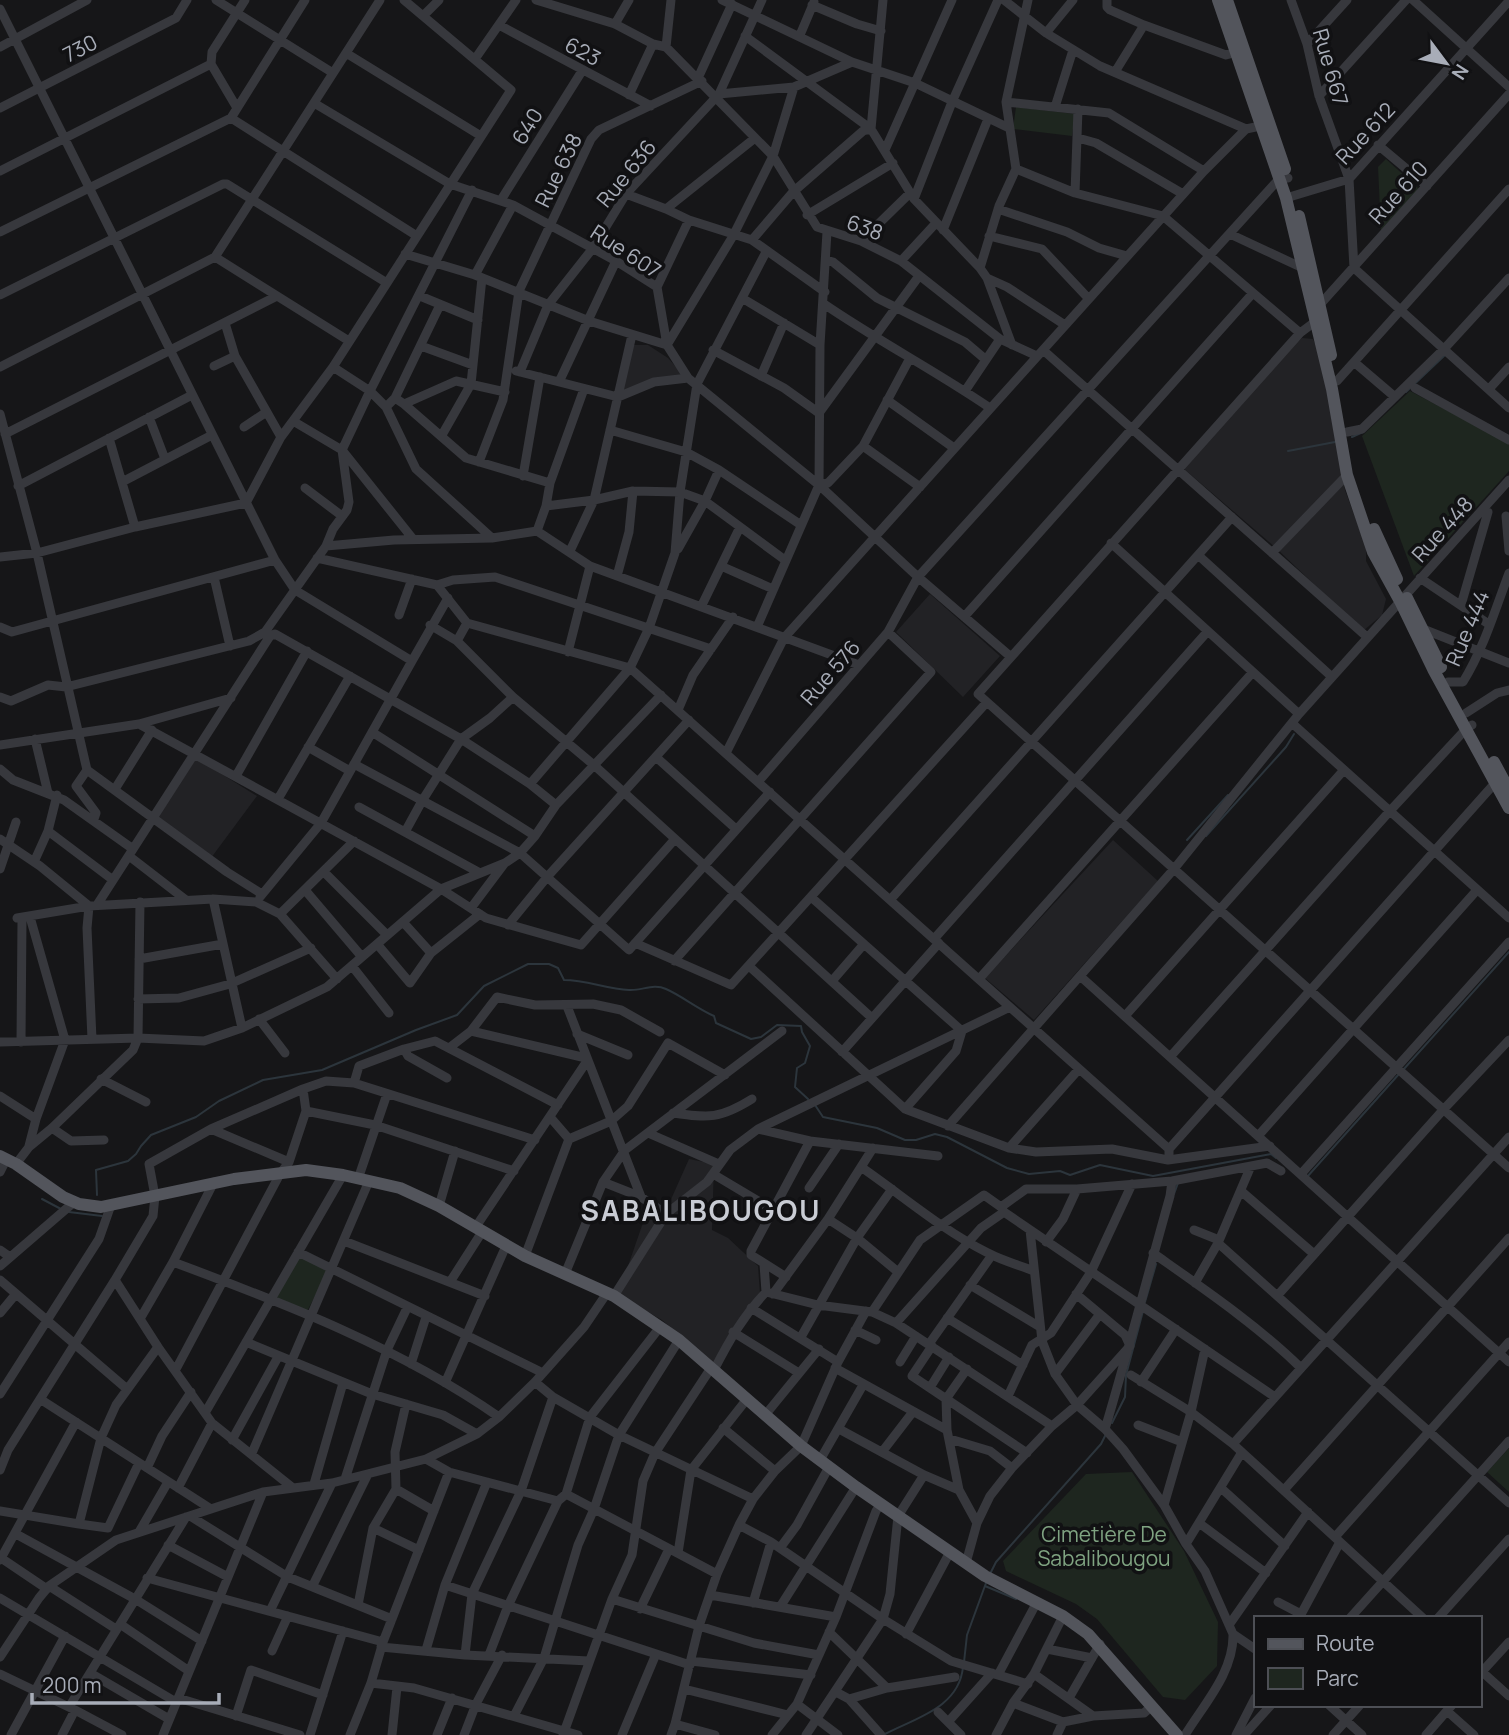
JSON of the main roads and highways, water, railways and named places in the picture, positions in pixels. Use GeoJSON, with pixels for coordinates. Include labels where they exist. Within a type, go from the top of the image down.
{"type":"FeatureCollection","features":[{"type":"Feature","properties":{"kind":"main road"},"geometry":{"type":"LineString","coordinates":[[1217,0],[1240,51],[1290,197],[1337,381],[1357,477],[1379,543],[1415,634],[1509,790]]}},
{"type":"Feature","properties":{"kind":"main road"},"geometry":{"type":"LineString","coordinates":[[1227,0],[1240,51]]}},
{"type":"Feature","properties":{"kind":"main road"},"geometry":{"type":"LineString","coordinates":[[1318,313],[1348,475],[1373,552],[1423,629],[1509,808]]}},
{"type":"Feature","properties":{"kind":"main road"},"geometry":{"type":"LineString","coordinates":[[7,1160],[73,1203],[101,1207],[214,1182],[306,1170],[400,1188],[439,1206],[506,1247],[611,1295],[660,1327],[679,1340],[801,1446],[881,1504],[988,1577],[1063,1616],[1100,1644],[1152,1706],[1169,1733]]}},
{"type":"Feature","properties":{"kind":"waterway"},"geometry":{"type":"LineString","coordinates":[[1406,392],[1445,355]]}},
{"type":"Feature","properties":{"kind":"waterway"},"geometry":{"type":"LineString","coordinates":[[1352,437],[1363,432]]}},
{"type":"Feature","properties":{"kind":"waterway"},"geometry":{"type":"LineString","coordinates":[[1288,451],[1335,442]]}},
{"type":"Feature","properties":{"kind":"waterway"},"geometry":{"type":"LineString","coordinates":[[1206,836],[1286,747],[1294,734]]}},
{"type":"Feature","properties":{"kind":"waterway"},"geometry":{"type":"LineString","coordinates":[[1187,840],[1228,795]]}},
{"type":"Feature","properties":{"kind":"waterway"},"geometry":{"type":"LineString","coordinates":[[1403,1070],[1509,952]]}},
{"type":"Feature","properties":{"kind":"waterway"},"geometry":{"type":"LineString","coordinates":[[97,1195],[96,1170],[128,1161],[151,1135],[196,1117],[219,1101],[263,1080],[322,1070],[457,1015],[484,986],[528,964],[549,964],[558,968],[564,980],[629,990],[661,987],[714,1016],[716,1023],[751,1039],[761,1037],[777,1025],[801,1026],[810,1046],[805,1063],[797,1068],[795,1087],[808,1099]]}},
{"type":"Feature","properties":{"kind":"waterway"},"geometry":{"type":"LineString","coordinates":[[1307,1177],[1399,1074]]}},
{"type":"Feature","properties":{"kind":"waterway"},"geometry":{"type":"LineString","coordinates":[[815,1105],[823,1117],[877,1128],[905,1140],[916,1140],[935,1134],[947,1137],[1007,1168],[1029,1174],[1060,1171],[1070,1175],[1100,1165],[1153,1176],[1271,1154],[1276,1158]]}},
{"type":"Feature","properties":{"kind":"waterway"},"geometry":{"type":"LineString","coordinates":[[1174,1194],[1178,1183]]}},
{"type":"Feature","properties":{"kind":"waterway"},"geometry":{"type":"LineString","coordinates":[[42,1199],[61,1209]]}},
{"type":"Feature","properties":{"kind":"waterway"},"geometry":{"type":"LineString","coordinates":[[69,1212],[102,1216]]}},
{"type":"Feature","properties":{"kind":"waterway"},"geometry":{"type":"LineString","coordinates":[[1145,1302],[1156,1264]]}},
{"type":"Feature","properties":{"kind":"waterway"},"geometry":{"type":"LineString","coordinates":[[1112,1423],[1125,1397],[1126,1375],[1143,1311]]}},
{"type":"Feature","properties":{"kind":"waterway"},"geometry":{"type":"LineString","coordinates":[[991,1572],[996,1562],[1101,1444],[1106,1434]]}},
{"type":"Feature","properties":{"kind":"waterway"},"geometry":{"type":"LineString","coordinates":[[964,1662],[967,1635],[986,1583]]}},
{"type":"Feature","properties":{"kind":"waterway"},"geometry":{"type":"LineString","coordinates":[[985,1586],[1016,1599]]}},
{"type":"Feature","properties":{"kind":"waterway"},"geometry":{"type":"LineString","coordinates":[[885,1734],[922,1717],[944,1702],[960,1681],[963,1667]]}},
{"type":"Feature","properties":{"kind":"district","name":"SABALIBOUGOU"},"geometry":{"type":"Point","coordinates":[701,1210]}},
{"type":"Feature","properties":{"kind":"park label","name":"Cimetière De Sabalibougou"},"geometry":{"type":"Point","coordinates":[1104,1546]}}]}
